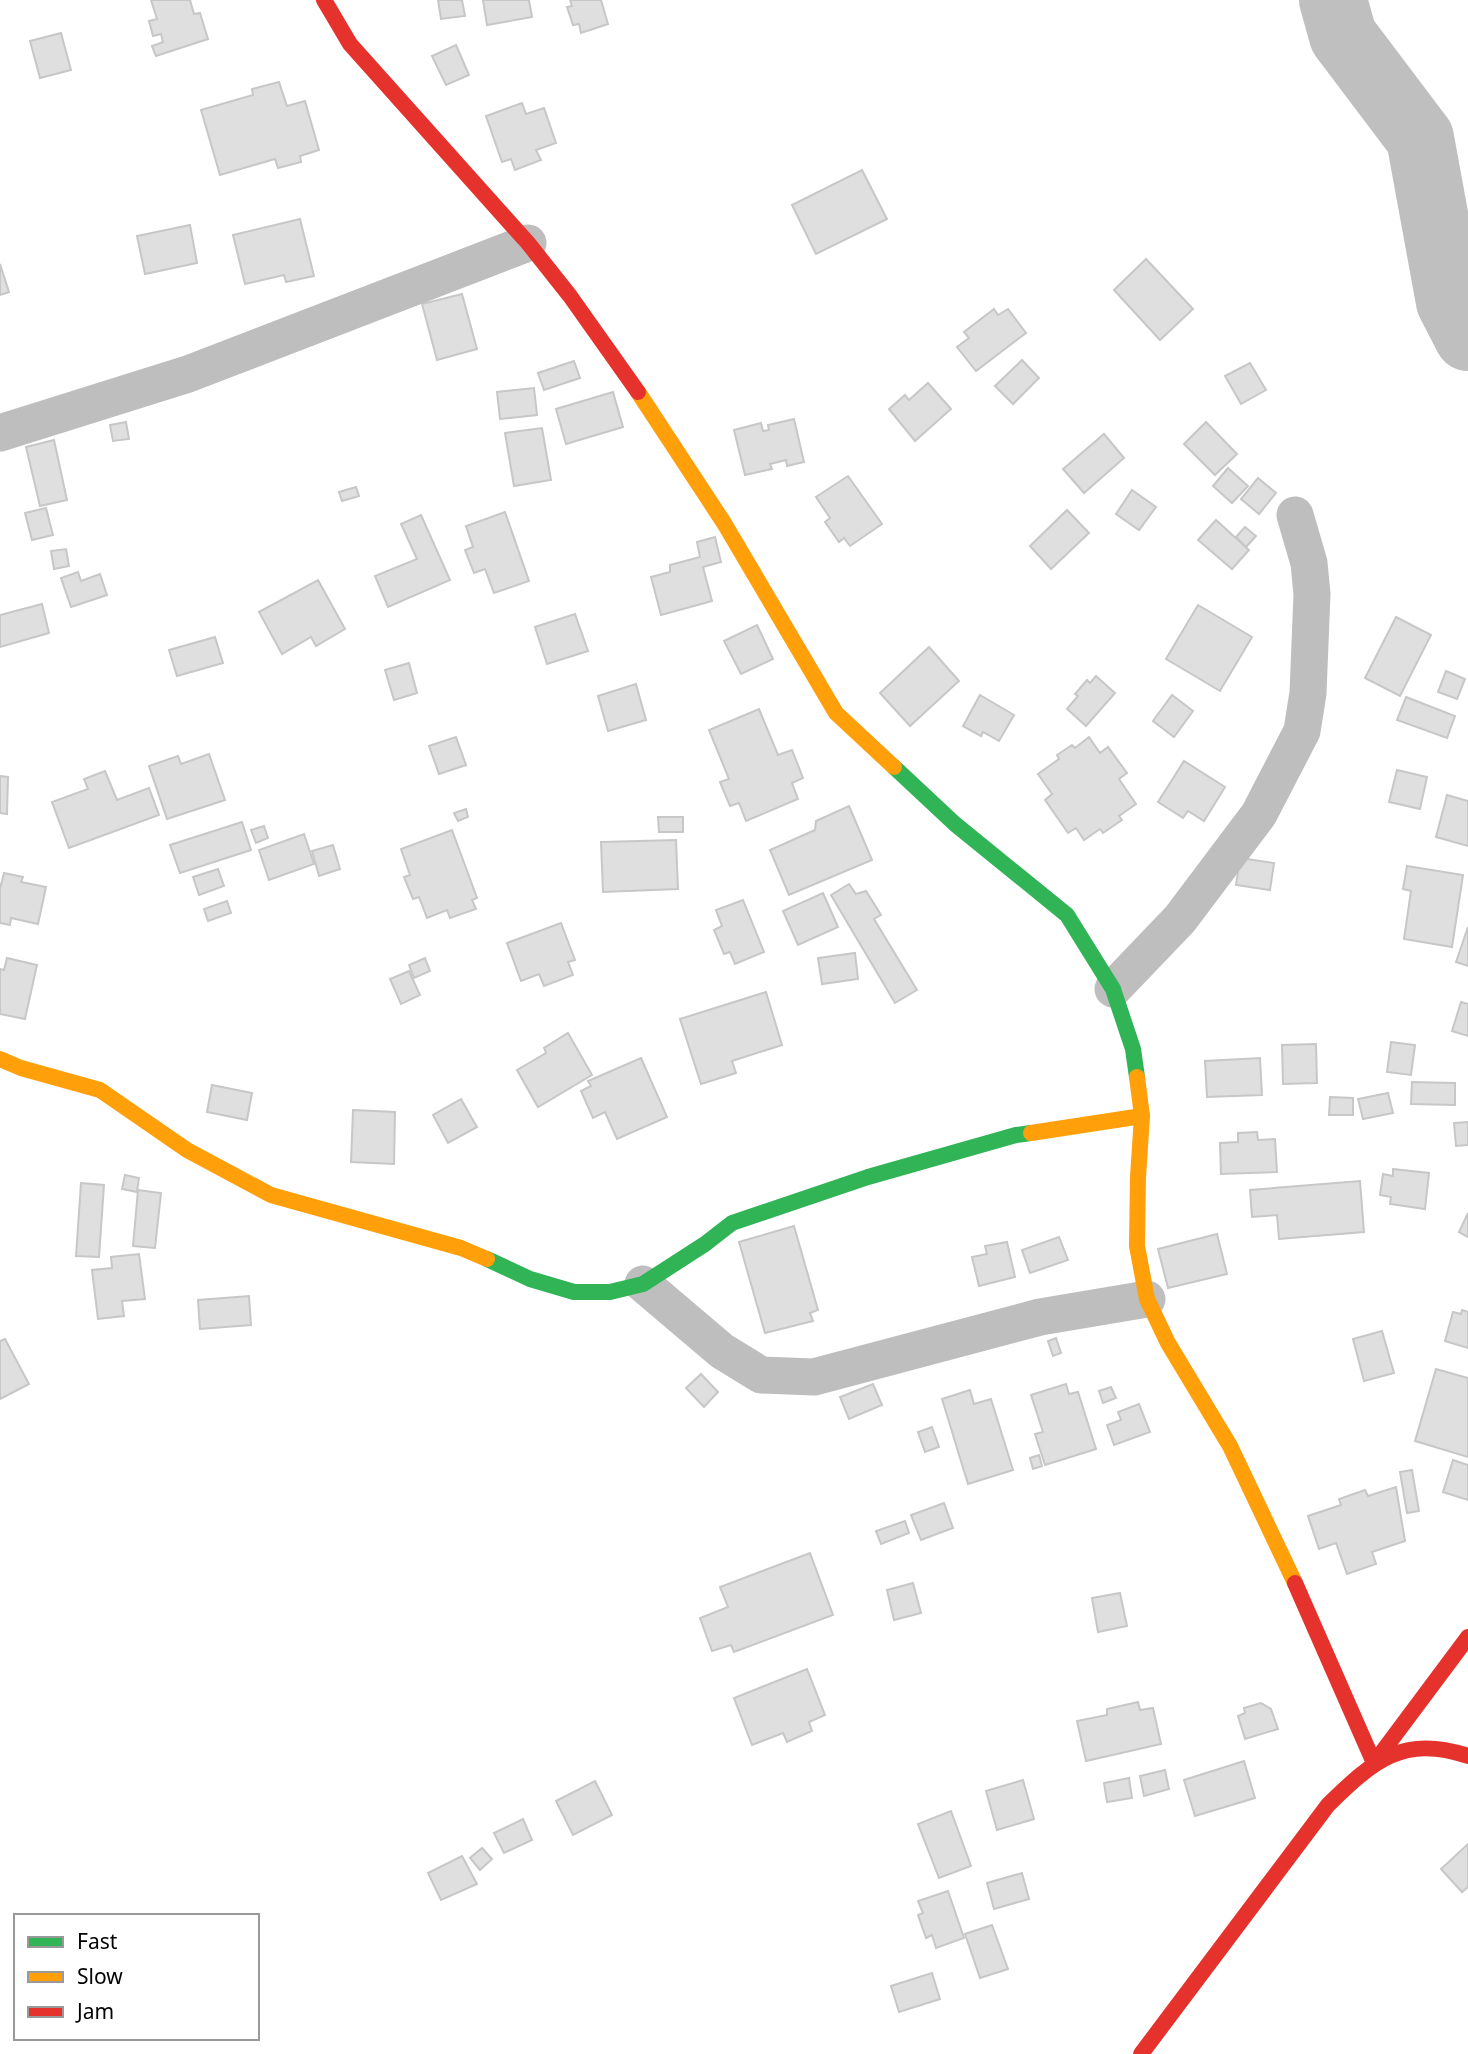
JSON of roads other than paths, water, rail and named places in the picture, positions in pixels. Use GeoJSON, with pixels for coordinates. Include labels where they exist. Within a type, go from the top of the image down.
{"type":"FeatureCollection","features":[{"type":"Feature","properties":{"kind":"street"},"geometry":{"type":"LineString","coordinates":[[324,0],[350,44],[528,243],[570,296],[656,416],[724,523],[836,713],[955,824],[1067,915],[1113,989],[1133,1049],[1142,1116],[1137,1246],[1147,1300],[1168,1343],[1230,1446],[1285,1561],[1374,1763]]}},
{"type":"Feature","properties":{"kind":"street"},"geometry":{"type":"LineString","coordinates":[[0,433],[188,374],[528,243]]}},
{"type":"Feature","properties":{"kind":"street"},"geometry":{"type":"LineString","coordinates":[[1113,989],[1180,919],[1259,814],[1302,731],[1308,694],[1312,594],[1309,563],[1295,515]]}},
{"type":"Feature","properties":{"kind":"street"},"geometry":{"type":"LineString","coordinates":[[0,1059],[100,1090],[187,1150],[271,1195],[461,1248],[530,1279],[574,1292],[610,1292],[643,1284],[732,1223],[868,1177],[1016,1135],[1142,1116]]}},
{"type":"Feature","properties":{"kind":"street"},"geometry":{"type":"LineString","coordinates":[[643,1284],[722,1351],[761,1375],[814,1377],[1040,1317],[1147,1300]]}},
{"type":"Feature","properties":{"kind":"street"},"geometry":{"type":"LineString","coordinates":[[1374,1763],[1468,1637]]}},
{"type":"Feature","properties":{"kind":"street"},"geometry":{"type":"LineString","coordinates":[[1141,2054],[1328,1805],[1350,1782],[1374,1763],[1400,1751],[1426,1746],[1452,1749],[1468,1756]]}},
{"type":"Feature","properties":{"kind":"waterway"},"geometry":{"type":"LineString","coordinates":[[1333,0],[1343,36],[1420,138],[1450,302],[1468,337]]}}]}
